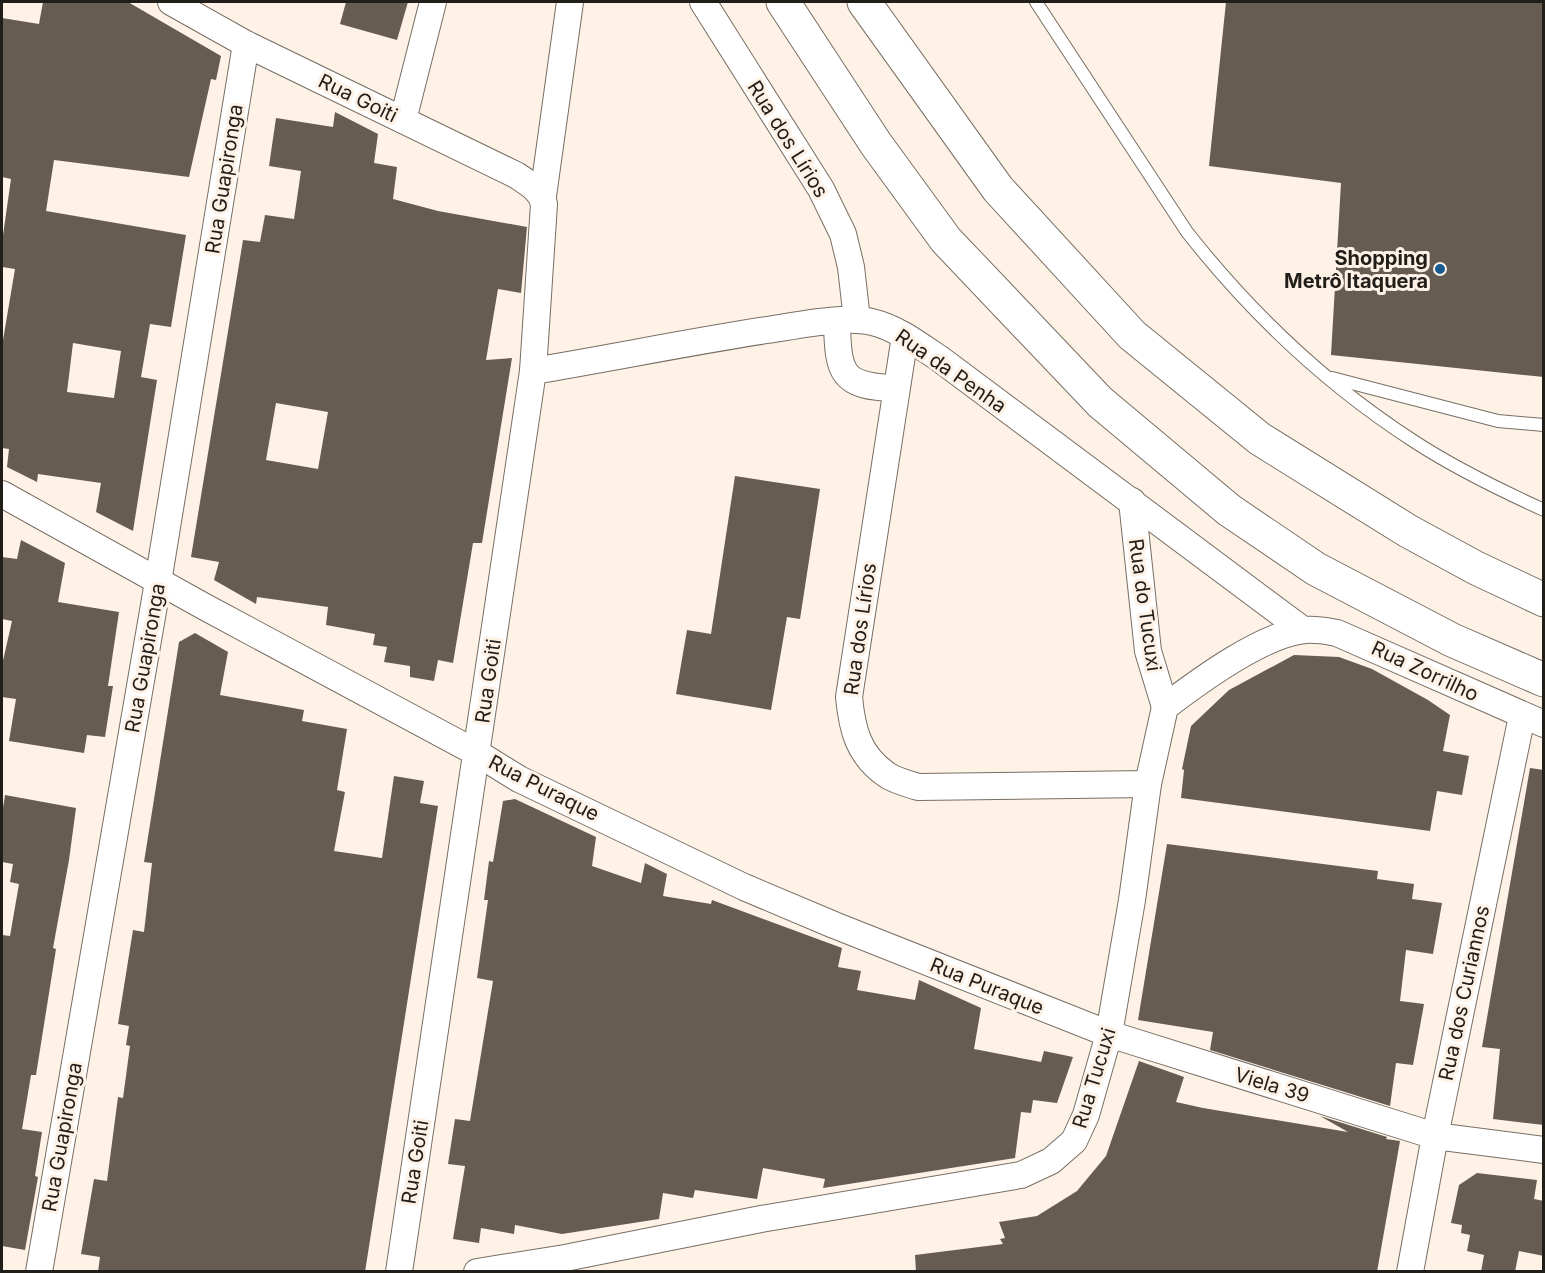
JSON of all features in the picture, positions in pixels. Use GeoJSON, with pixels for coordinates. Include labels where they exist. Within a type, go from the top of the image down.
{"type":"FeatureCollection","features":[{"type":"Feature","properties":{"kind":"main road"},"geometry":{"type":"LineString","coordinates":[[783,2],[876,144],[946,240],[1100,402],[1229,510],[1316,569],[1452,640],[1544,680]]}},
{"type":"Feature","properties":{"kind":"main road"},"geometry":{"type":"LineString","coordinates":[[864,2],[998,189],[1132,335],[1260,439],[1408,531],[1476,568],[1544,600]]}},
{"type":"Feature","properties":{"kind":"street","name":"Rua Goiti"},"geometry":{"type":"LineString","coordinates":[[171,2],[246,44],[516,175],[543,196]]}},
{"type":"Feature","properties":{"kind":"street"},"geometry":{"type":"LineString","coordinates":[[404,120],[434,2]]}},
{"type":"Feature","properties":{"kind":"street","name":"Rua Goiti"},"geometry":{"type":"LineString","coordinates":[[399,1272],[533,371],[545,215],[543,196],[570,2]]}},
{"type":"Feature","properties":{"kind":"street","name":"Rua dos Lírios"},"geometry":{"type":"LineString","coordinates":[[703,2],[821,189],[843,234],[851,267],[847,321],[837,345],[844,373],[849,379],[860,384],[896,388]]}},
{"type":"Feature","properties":{"kind":"street","name":"Rua Guapironga"},"geometry":{"type":"LineString","coordinates":[[39,1272],[158,582],[246,44]]}},
{"type":"Feature","properties":{"kind":"street","name":"Rua da Penha"},"geometry":{"type":"LineString","coordinates":[[533,371],[691,342],[847,321],[873,322],[904,336],[940,359],[1303,630]]}},
{"type":"Feature","properties":{"kind":"street","name":"Rua dos Lírios"},"geometry":{"type":"LineString","coordinates":[[904,336],[849,697],[851,723],[858,742],[869,759],[889,776],[918,787],[1149,784]]}},
{"type":"Feature","properties":{"kind":"street","name":"Rua Puraque"},"geometry":{"type":"LineString","coordinates":[[2,494],[158,582],[477,753],[519,779],[744,887],[834,926],[1109,1034]]}},
{"type":"Feature","properties":{"kind":"street","name":"Rua do Tucuxi"},"geometry":{"type":"LineString","coordinates":[[1132,501],[1148,651],[1165,707]]}},
{"type":"Feature","properties":{"kind":"street","name":"Rua Zorrilho"},"geometry":{"type":"LineString","coordinates":[[1303,630],[1321,629],[1356,640],[1533,720]]}},
{"type":"Feature","properties":{"kind":"street"},"geometry":{"type":"LineString","coordinates":[[1165,707],[1219,668],[1272,639],[1303,630]]}},
{"type":"Feature","properties":{"kind":"street","name":"Rua Tucuxi"},"geometry":{"type":"LineString","coordinates":[[477,1272],[565,1258],[761,1219],[1021,1175],[1051,1161],[1074,1141],[1086,1115],[1109,1034],[1149,784],[1165,707]]}},
{"type":"Feature","properties":{"kind":"street","name":"Rua dos Curiannos"},"geometry":{"type":"LineString","coordinates":[[1410,1272],[1435,1136],[1533,720]]}},
{"type":"Feature","properties":{"kind":"street","name":"Viela 39"},"geometry":{"type":"LineString","coordinates":[[1109,1034],[1435,1136],[1544,1150]]}},
{"type":"Feature","properties":{"kind":"lane"},"geometry":{"type":"LineString","coordinates":[[1036,2],[1194,240],[1215,267],[1271,325],[1328,377],[1415,442],[1493,487],[1544,510]]}},
{"type":"Feature","properties":{"kind":"lane"},"geometry":{"type":"LineString","coordinates":[[1328,377],[1498,421],[1544,425]]}},
{"type":"Feature","properties":{"kind":"building"},"geometry":{"type":"Polygon","coordinates":[[[43,2],[128,2],[221,56],[216,80],[211,79],[189,177],[54,160],[46,211],[186,235],[171,327],[150,324],[141,377],[157,380],[133,531],[96,512],[101,483],[38,474],[37,482],[7,467],[9,449],[2,448],[2,346],[15,269],[2,267],[2,242],[11,179],[2,177],[2,18],[39,24],[43,2]],[[73,343],[67,392],[114,398],[121,351],[73,343]]]}},
{"type":"Feature","properties":{"kind":"building"},"geometry":{"type":"Polygon","coordinates":[[[346,2],[408,2],[397,40],[340,24],[346,2]]]}},
{"type":"Feature","properties":{"kind":"building","name":"Shopping Metrô Itaquera"},"geometry":{"type":"Polygon","coordinates":[[[1226,2],[1544,2],[1544,377],[1331,355],[1341,183],[1209,166],[1226,2]]]}},
{"type":"Feature","properties":{"kind":"building"},"geometry":{"type":"Polygon","coordinates":[[[335,112],[378,134],[374,163],[397,167],[393,199],[438,211],[527,227],[521,293],[498,289],[486,360],[512,358],[482,543],[473,543],[453,663],[438,660],[434,681],[410,677],[410,666],[384,662],[387,647],[373,645],[375,634],[326,625],[328,607],[257,597],[256,604],[214,580],[219,562],[191,557],[243,240],[260,242],[265,215],[294,219],[301,171],[269,166],[276,118],[333,127],[335,112]],[[276,403],[266,460],[318,469],[328,412],[276,403]]]}},
{"type":"Feature","properties":{"kind":"building"},"geometry":{"type":"Polygon","coordinates":[[[735,476],[820,489],[800,619],[787,617],[771,710],[676,694],[687,630],[711,634],[735,476]]]}},
{"type":"Feature","properties":{"kind":"building"},"geometry":{"type":"Polygon","coordinates":[[[21,540],[65,563],[58,602],[119,612],[108,686],[113,686],[105,737],[87,735],[84,753],[9,741],[16,699],[2,697],[2,665],[12,621],[2,619],[2,557],[17,559],[21,540]]]}},
{"type":"Feature","properties":{"kind":"building"},"geometry":{"type":"Polygon","coordinates":[[[195,633],[228,652],[220,695],[304,710],[302,721],[347,729],[337,790],[345,792],[334,851],[382,858],[394,776],[424,781],[420,803],[438,806],[365,1272],[98,1272],[100,1257],[81,1254],[94,1179],[107,1181],[118,1097],[123,1098],[130,1046],[126,1045],[129,1026],[118,1024],[133,930],[144,932],[152,863],[144,862],[179,642],[195,633]]]}},
{"type":"Feature","properties":{"kind":"building"},"geometry":{"type":"Polygon","coordinates":[[[1294,655],[1339,657],[1372,669],[1450,715],[1443,751],[1469,756],[1462,795],[1437,791],[1430,831],[1181,798],[1184,770],[1182,769],[1191,726],[1229,690],[1294,655]]]}},
{"type":"Feature","properties":{"kind":"building"},"geometry":{"type":"Polygon","coordinates":[[[1530,768],[1544,770],[1544,1125],[1493,1119],[1500,1049],[1482,1047],[1530,768]]]}},
{"type":"Feature","properties":{"kind":"building"},"geometry":{"type":"Polygon","coordinates":[[[5,795],[76,808],[53,948],[56,949],[36,1075],[31,1075],[22,1129],[42,1132],[35,1176],[38,1177],[25,1250],[2,1246],[2,935],[10,936],[19,884],[10,882],[13,864],[2,862],[2,814],[5,795]]]}},
{"type":"Feature","properties":{"kind":"building"},"geometry":{"type":"Polygon","coordinates":[[[515,799],[596,837],[592,866],[641,883],[645,863],[667,874],[663,896],[711,904],[712,900],[842,948],[838,967],[861,971],[857,990],[915,1000],[919,980],[981,1008],[974,1049],[1041,1062],[1044,1051],[1073,1057],[1057,1103],[1033,1100],[1031,1113],[1021,1112],[1015,1158],[823,1188],[825,1179],[763,1168],[757,1199],[695,1190],[693,1198],[663,1193],[659,1219],[562,1234],[515,1225],[514,1234],[481,1228],[479,1243],[453,1239],[465,1166],[448,1164],[455,1119],[470,1121],[493,981],[477,978],[488,900],[484,900],[489,861],[493,862],[503,801],[515,799]]]}},
{"type":"Feature","properties":{"kind":"building"},"geometry":{"type":"Polygon","coordinates":[[[1167,844],[1378,871],[1377,879],[1414,884],[1412,899],[1442,903],[1433,954],[1406,950],[1400,1001],[1424,1004],[1413,1065],[1396,1063],[1390,1106],[1210,1050],[1213,1032],[1138,1020],[1167,844]]]}},
{"type":"Feature","properties":{"kind":"building"},"geometry":{"type":"Polygon","coordinates":[[[1139,1061],[1184,1077],[1176,1102],[1348,1132],[1320,1116],[1387,1137],[1386,1139],[1400,1141],[1377,1272],[916,1272],[915,1255],[1003,1244],[1000,1239],[1005,1238],[999,1222],[1037,1216],[1077,1191],[1106,1156],[1139,1061]]]}},
{"type":"Feature","properties":{"kind":"building"},"geometry":{"type":"Polygon","coordinates":[[[1477,1173],[1537,1180],[1534,1199],[1544,1201],[1544,1256],[1519,1251],[1515,1272],[1481,1272],[1484,1255],[1467,1251],[1470,1235],[1461,1233],[1462,1225],[1451,1223],[1459,1185],[1477,1173]]]}},
{"type":"Feature","properties":{"kind":"place","name":"Shopping Metrô Itaquera"},"geometry":{"type":"Point","coordinates":[1440,269]}}]}
